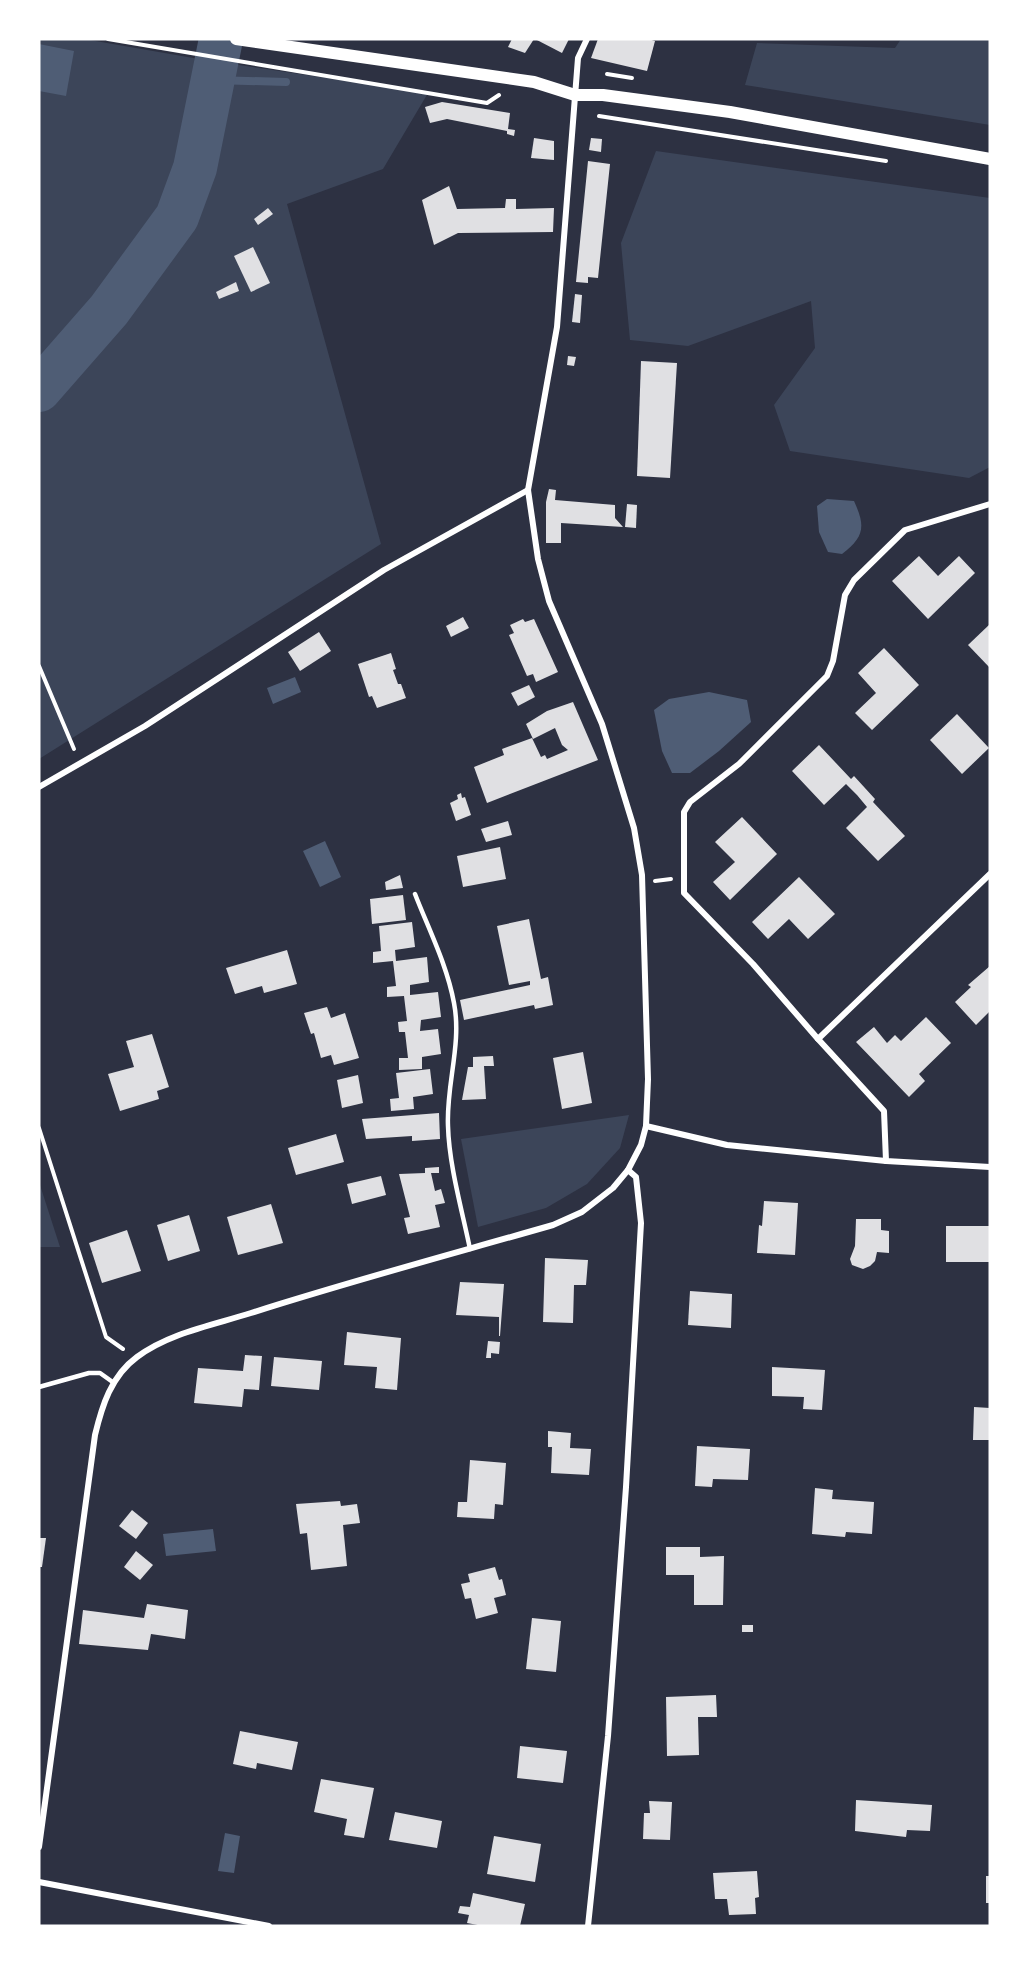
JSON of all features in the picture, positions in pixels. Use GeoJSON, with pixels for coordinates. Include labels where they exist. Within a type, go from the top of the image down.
{"type":"FeatureCollection","features":[{"type":"Feature","properties":{"kind":"main road"},"geometry":{"type":"LineString","coordinates":[[236,39],[534,82],[575,95],[603,94],[730,112],[990,159]]}},
{"type":"Feature","properties":{"kind":"street"},"geometry":{"type":"LineString","coordinates":[[39,1848],[95,1435],[103,1403],[123,1369],[160,1342],[320,1291],[553,1225],[582,1212],[613,1188],[628,1170],[641,1145],[646,1126],[648,1079],[642,882],[634,828],[602,724],[549,601],[538,559],[528,490],[556,327],[578,58],[586,39]]}},
{"type":"Feature","properties":{"kind":"street"},"geometry":{"type":"LineString","coordinates":[[39,787],[146,726],[384,570],[528,490]]}},
{"type":"Feature","properties":{"kind":"street"},"geometry":{"type":"LineString","coordinates":[[886,1161],[884,1111],[753,964],[684,893],[684,812],[690,802],[739,764],[827,676],[833,661],[845,595],[854,580],[905,530],[990,504]]}},
{"type":"Feature","properties":{"kind":"street"},"geometry":{"type":"LineString","coordinates":[[818,1039],[990,874]]}},
{"type":"Feature","properties":{"kind":"street"},"geometry":{"type":"LineString","coordinates":[[646,1126],[727,1145],[886,1161],[990,1167]]}},
{"type":"Feature","properties":{"kind":"street"},"geometry":{"type":"LineString","coordinates":[[588,1926],[609,1724],[641,1235],[636,1176],[628,1170]]}},
{"type":"Feature","properties":{"kind":"street"},"geometry":{"type":"LineString","coordinates":[[39,1882],[269,1926]]}},
{"type":"Feature","properties":{"kind":"lane"},"geometry":{"type":"LineString","coordinates":[[415,894],[448,977],[454,1004],[457,1029],[448,1125],[450,1148],[470,1249]]}},
{"type":"Feature","properties":{"kind":"lane"},"geometry":{"type":"LineString","coordinates":[[39,1387],[89,1373],[100,1373],[114,1383]]}},
{"type":"Feature","properties":{"kind":"path"},"geometry":{"type":"LineString","coordinates":[[108,39],[487,103],[522,81]]}},
{"type":"Feature","properties":{"kind":"path"},"geometry":{"type":"LineString","coordinates":[[599,116],[895,163]]}},
{"type":"Feature","properties":{"kind":"path"},"geometry":{"type":"LineString","coordinates":[[39,666],[81,764]]}},
{"type":"Feature","properties":{"kind":"path"},"geometry":{"type":"LineString","coordinates":[[642,882],[684,878]]}},
{"type":"Feature","properties":{"kind":"path"},"geometry":{"type":"LineString","coordinates":[[39,1128],[106,1337],[136,1358]]}},
{"type":"Feature","properties":{"kind":"shaded area"},"geometry":{"type":"Polygon","coordinates":[[[39,39],[84,39],[199,59],[428,93],[383,169],[287,204],[381,544],[39,759],[39,39]]]}},
{"type":"Feature","properties":{"kind":"shaded area"},"geometry":{"type":"Polygon","coordinates":[[[901,39],[990,39],[990,125],[745,85],[757,43],[895,48],[901,39]]]}},
{"type":"Feature","properties":{"kind":"shaded area"},"geometry":{"type":"Polygon","coordinates":[[[39,44],[74,51],[66,96],[39,91],[39,44]]]}},
{"type":"Feature","properties":{"kind":"shaded area"},"geometry":{"type":"Polygon","coordinates":[[[656,151],[990,198],[990,467],[969,478],[790,451],[774,405],[815,348],[811,301],[688,346],[630,340],[621,243],[656,151]]]}},
{"type":"Feature","properties":{"kind":"shaded area"},"geometry":{"type":"Polygon","coordinates":[[[827,499],[854,501],[860,518],[859,537],[842,554],[828,552],[819,532],[817,506],[827,499]]]}},
{"type":"Feature","properties":{"kind":"shaded area"},"geometry":{"type":"Polygon","coordinates":[[[295,677],[301,692],[273,704],[267,688],[295,677]]]}},
{"type":"Feature","properties":{"kind":"shaded area"},"geometry":{"type":"Polygon","coordinates":[[[709,692],[747,700],[751,722],[690,773],[672,773],[662,751],[654,710],[669,699],[709,692]]]}},
{"type":"Feature","properties":{"kind":"shaded area"},"geometry":{"type":"Polygon","coordinates":[[[325,841],[341,877],[320,887],[303,851],[325,841]]]}},
{"type":"Feature","properties":{"kind":"shaded area"},"geometry":{"type":"Polygon","coordinates":[[[629,1115],[620,1148],[587,1184],[546,1208],[478,1227],[461,1139],[629,1115]]]}},
{"type":"Feature","properties":{"kind":"shaded area"},"geometry":{"type":"Polygon","coordinates":[[[39,1182],[60,1247],[39,1247],[39,1182]]]}},
{"type":"Feature","properties":{"kind":"shaded area"},"geometry":{"type":"Polygon","coordinates":[[[213,1529],[216,1551],[166,1556],[163,1534],[213,1529]]]}},
{"type":"Feature","properties":{"kind":"shaded area"},"geometry":{"type":"Polygon","coordinates":[[[225,1833],[240,1836],[234,1873],[218,1871],[225,1833]]]}},
{"type":"Feature","properties":{"kind":"building"},"geometry":{"type":"Polygon","coordinates":[[[512,39],[534,39],[525,53],[508,47],[512,39]]]}},
{"type":"Feature","properties":{"kind":"building"},"geometry":{"type":"Polygon","coordinates":[[[535,39],[569,39],[562,53],[535,39]]]}},
{"type":"Feature","properties":{"kind":"building"},"geometry":{"type":"Polygon","coordinates":[[[598,39],[655,41],[647,71],[591,58],[598,39]]]}},
{"type":"Feature","properties":{"kind":"building"},"geometry":{"type":"Polygon","coordinates":[[[442,102],[510,113],[508,129],[515,130],[514,136],[507,134],[507,131],[447,119],[430,123],[425,107],[442,102]]]}},
{"type":"Feature","properties":{"kind":"building"},"geometry":{"type":"Polygon","coordinates":[[[534,138],[554,141],[554,160],[531,158],[534,138]]]}},
{"type":"Feature","properties":{"kind":"building"},"geometry":{"type":"Polygon","coordinates":[[[591,138],[602,139],[601,152],[589,150],[591,138]]]}},
{"type":"Feature","properties":{"kind":"building"},"geometry":{"type":"Polygon","coordinates":[[[588,161],[610,164],[598,278],[588,277],[588,283],[576,282],[588,161]]]}},
{"type":"Feature","properties":{"kind":"building"},"geometry":{"type":"Polygon","coordinates":[[[449,186],[457,209],[505,208],[506,199],[516,199],[516,209],[554,208],[553,232],[458,233],[434,245],[422,200],[449,186]]]}},
{"type":"Feature","properties":{"kind":"building"},"geometry":{"type":"Polygon","coordinates":[[[268,208],[273,214],[258,225],[254,219],[268,208]]]}},
{"type":"Feature","properties":{"kind":"building"},"geometry":{"type":"Polygon","coordinates":[[[253,247],[270,283],[251,292],[234,256],[253,247]]]}},
{"type":"Feature","properties":{"kind":"building"},"geometry":{"type":"Polygon","coordinates":[[[236,282],[239,291],[219,299],[216,292],[236,282]]]}},
{"type":"Feature","properties":{"kind":"building"},"geometry":{"type":"Polygon","coordinates":[[[575,294],[582,295],[580,323],[572,322],[575,294]]]}},
{"type":"Feature","properties":{"kind":"building"},"geometry":{"type":"Polygon","coordinates":[[[568,356],[576,357],[574,366],[567,365],[568,356]]]}},
{"type":"Feature","properties":{"kind":"building"},"geometry":{"type":"Polygon","coordinates":[[[641,361],[677,363],[670,478],[637,476],[641,361]]]}},
{"type":"Feature","properties":{"kind":"building"},"geometry":{"type":"Polygon","coordinates":[[[549,489],[556,490],[555,500],[615,505],[615,518],[623,527],[561,523],[561,543],[546,543],[546,502],[549,489]]]}},
{"type":"Feature","properties":{"kind":"building"},"geometry":{"type":"Polygon","coordinates":[[[627,504],[637,505],[636,528],[625,527],[627,504]]]}},
{"type":"Feature","properties":{"kind":"building"},"geometry":{"type":"Polygon","coordinates":[[[919,556],[938,576],[959,556],[975,573],[928,619],[892,581],[919,556]]]}},
{"type":"Feature","properties":{"kind":"building"},"geometry":{"type":"Polygon","coordinates":[[[463,617],[469,628],[451,637],[446,626],[463,617]]]}},
{"type":"Feature","properties":{"kind":"building"},"geometry":{"type":"Polygon","coordinates":[[[523,619],[525,622],[534,619],[558,672],[536,682],[533,674],[527,676],[509,635],[514,633],[510,625],[523,619]]]}},
{"type":"Feature","properties":{"kind":"building"},"geometry":{"type":"Polygon","coordinates":[[[990,624],[990,668],[968,645],[990,624]]]}},
{"type":"Feature","properties":{"kind":"building"},"geometry":{"type":"Polygon","coordinates":[[[319,632],[331,651],[300,671],[288,652],[319,632]]]}},
{"type":"Feature","properties":{"kind":"building"},"geometry":{"type":"Polygon","coordinates":[[[884,648],[919,685],[872,730],[855,713],[876,693],[858,673],[884,648]]]}},
{"type":"Feature","properties":{"kind":"building"},"geometry":{"type":"Polygon","coordinates":[[[391,653],[396,669],[393,670],[406,698],[377,708],[372,696],[369,697],[358,664],[391,653]]]}},
{"type":"Feature","properties":{"kind":"building"},"geometry":{"type":"Polygon","coordinates":[[[529,685],[535,697],[518,706],[511,693],[529,685]]]}},
{"type":"Feature","properties":{"kind":"building"},"geometry":{"type":"Polygon","coordinates":[[[573,702],[598,760],[487,803],[474,767],[504,755],[502,749],[532,738],[541,757],[545,755],[547,759],[568,750],[562,745],[555,728],[533,739],[526,724],[547,711],[573,702]]]}},
{"type":"Feature","properties":{"kind":"building"},"geometry":{"type":"Polygon","coordinates":[[[957,714],[989,748],[962,774],[930,740],[957,714]]]}},
{"type":"Feature","properties":{"kind":"building"},"geometry":{"type":"Polygon","coordinates":[[[819,745],[851,779],[854,776],[875,799],[873,802],[905,836],[878,861],[846,828],[867,807],[857,795],[846,784],[824,805],[792,771],[819,745]]]}},
{"type":"Feature","properties":{"kind":"building"},"geometry":{"type":"Polygon","coordinates":[[[461,793],[462,798],[465,797],[471,815],[456,821],[450,803],[458,799],[457,795],[461,793]]]}},
{"type":"Feature","properties":{"kind":"building"},"geometry":{"type":"Polygon","coordinates":[[[742,817],[777,854],[730,900],[713,882],[735,862],[715,842],[742,817]]]}},
{"type":"Feature","properties":{"kind":"building"},"geometry":{"type":"Polygon","coordinates":[[[508,821],[512,835],[486,842],[481,829],[508,821]]]}},
{"type":"Feature","properties":{"kind":"building"},"geometry":{"type":"Polygon","coordinates":[[[500,847],[506,879],[463,887],[457,856],[500,847]]]}},
{"type":"Feature","properties":{"kind":"building"},"geometry":{"type":"Polygon","coordinates":[[[400,875],[403,888],[386,890],[385,882],[400,875]]]}},
{"type":"Feature","properties":{"kind":"building"},"geometry":{"type":"Polygon","coordinates":[[[799,877],[835,914],[808,939],[789,919],[768,939],[752,922],[799,877]]]}},
{"type":"Feature","properties":{"kind":"building"},"geometry":{"type":"Polygon","coordinates":[[[403,895],[406,920],[372,924],[370,899],[403,895]]]}},
{"type":"Feature","properties":{"kind":"building"},"geometry":{"type":"Polygon","coordinates":[[[529,919],[541,979],[548,977],[553,1005],[535,1009],[534,1005],[464,1020],[460,1000],[530,985],[530,981],[509,985],[497,926],[529,919]]]}},
{"type":"Feature","properties":{"kind":"building"},"geometry":{"type":"Polygon","coordinates":[[[412,922],[415,947],[395,950],[396,961],[427,957],[429,982],[410,985],[410,995],[438,992],[441,1017],[421,1020],[420,1031],[438,1029],[441,1054],[422,1057],[422,1069],[399,1070],[399,1058],[408,1058],[405,1032],[399,1032],[398,1022],[407,1021],[404,996],[387,997],[387,987],[396,986],[393,961],[373,963],[373,952],[381,951],[379,926],[412,922]]]}},
{"type":"Feature","properties":{"kind":"building"},"geometry":{"type":"Polygon","coordinates":[[[287,950],[297,984],[264,993],[262,986],[235,994],[226,968],[287,950]]]}},
{"type":"Feature","properties":{"kind":"building"},"geometry":{"type":"Polygon","coordinates":[[[990,966],[990,1011],[976,1025],[955,1002],[971,987],[968,985],[990,966]]]}},
{"type":"Feature","properties":{"kind":"building"},"geometry":{"type":"Polygon","coordinates":[[[327,1007],[331,1018],[345,1013],[359,1058],[334,1065],[331,1055],[321,1058],[314,1033],[311,1034],[304,1013],[327,1007]]]}},
{"type":"Feature","properties":{"kind":"building"},"geometry":{"type":"Polygon","coordinates":[[[926,1017],[951,1043],[919,1074],[925,1081],[909,1097],[856,1042],[874,1027],[887,1043],[895,1035],[901,1041],[926,1017]]]}},
{"type":"Feature","properties":{"kind":"building"},"geometry":{"type":"Polygon","coordinates":[[[152,1034],[169,1087],[157,1091],[159,1099],[120,1111],[108,1074],[134,1067],[126,1041],[152,1034]]]}},
{"type":"Feature","properties":{"kind":"building"},"geometry":{"type":"Polygon","coordinates":[[[583,1052],[592,1103],[562,1109],[553,1058],[583,1052]]]}},
{"type":"Feature","properties":{"kind":"building"},"geometry":{"type":"Polygon","coordinates":[[[493,1056],[494,1066],[484,1066],[486,1099],[462,1100],[468,1067],[473,1067],[473,1057],[493,1056]]]}},
{"type":"Feature","properties":{"kind":"building"},"geometry":{"type":"Polygon","coordinates":[[[430,1069],[433,1094],[413,1097],[414,1109],[391,1111],[390,1099],[399,1098],[396,1073],[430,1069]]]}},
{"type":"Feature","properties":{"kind":"building"},"geometry":{"type":"Polygon","coordinates":[[[358,1075],[363,1103],[342,1108],[337,1080],[358,1075]]]}},
{"type":"Feature","properties":{"kind":"building"},"geometry":{"type":"Polygon","coordinates":[[[439,1113],[440,1139],[412,1141],[412,1136],[366,1139],[362,1119],[439,1113]]]}},
{"type":"Feature","properties":{"kind":"building"},"geometry":{"type":"Polygon","coordinates":[[[336,1134],[344,1162],[296,1175],[288,1148],[336,1134]]]}},
{"type":"Feature","properties":{"kind":"building"},"geometry":{"type":"Polygon","coordinates":[[[439,1167],[439,1173],[431,1173],[435,1191],[441,1189],[445,1203],[435,1205],[440,1227],[408,1234],[404,1218],[410,1217],[399,1174],[425,1173],[425,1168],[439,1167]]]}},
{"type":"Feature","properties":{"kind":"building"},"geometry":{"type":"Polygon","coordinates":[[[381,1176],[386,1195],[352,1204],[347,1184],[381,1176]]]}},
{"type":"Feature","properties":{"kind":"building"},"geometry":{"type":"Polygon","coordinates":[[[764,1201],[798,1203],[795,1255],[757,1253],[764,1201]]]}},
{"type":"Feature","properties":{"kind":"building"},"geometry":{"type":"Polygon","coordinates":[[[271,1204],[283,1243],[238,1255],[227,1217],[271,1204]]]}},
{"type":"Feature","properties":{"kind":"building"},"geometry":{"type":"Polygon","coordinates":[[[189,1215],[200,1251],[168,1261],[157,1225],[189,1215]]]}},
{"type":"Feature","properties":{"kind":"building"},"geometry":{"type":"Polygon","coordinates":[[[856,1219],[881,1219],[881,1230],[889,1231],[889,1253],[877,1252],[875,1261],[863,1269],[852,1265],[850,1259],[855,1246],[856,1219]]]}},
{"type":"Feature","properties":{"kind":"building"},"geometry":{"type":"Polygon","coordinates":[[[946,1226],[990,1226],[990,1262],[946,1262],[946,1226]]]}},
{"type":"Feature","properties":{"kind":"building"},"geometry":{"type":"Polygon","coordinates":[[[127,1230],[141,1271],[102,1283],[89,1243],[127,1230]]]}},
{"type":"Feature","properties":{"kind":"building"},"geometry":{"type":"Polygon","coordinates":[[[545,1258],[588,1260],[586,1285],[574,1285],[573,1323],[543,1322],[545,1258]]]}},
{"type":"Feature","properties":{"kind":"building"},"geometry":{"type":"Polygon","coordinates":[[[460,1282],[504,1284],[500,1336],[499,1317],[456,1315],[460,1282]]]}},
{"type":"Feature","properties":{"kind":"building"},"geometry":{"type":"Polygon","coordinates":[[[690,1291],[732,1294],[731,1328],[688,1325],[690,1291]]]}},
{"type":"Feature","properties":{"kind":"building"},"geometry":{"type":"Polygon","coordinates":[[[347,1332],[401,1338],[397,1390],[375,1388],[377,1367],[344,1365],[347,1332]]]}},
{"type":"Feature","properties":{"kind":"building"},"geometry":{"type":"Polygon","coordinates":[[[488,1341],[500,1342],[499,1354],[491,1353],[491,1358],[486,1358],[488,1341]]]}},
{"type":"Feature","properties":{"kind":"building"},"geometry":{"type":"Polygon","coordinates":[[[245,1355],[262,1356],[259,1390],[244,1389],[242,1407],[194,1403],[198,1368],[243,1371],[245,1355]]]}},
{"type":"Feature","properties":{"kind":"building"},"geometry":{"type":"Polygon","coordinates":[[[274,1357],[322,1361],[319,1390],[271,1386],[274,1357]]]}},
{"type":"Feature","properties":{"kind":"building"},"geometry":{"type":"Polygon","coordinates":[[[772,1367],[825,1370],[822,1410],[803,1409],[804,1397],[772,1396],[772,1367]]]}},
{"type":"Feature","properties":{"kind":"building"},"geometry":{"type":"Polygon","coordinates":[[[974,1407],[990,1408],[990,1440],[973,1440],[974,1407]]]}},
{"type":"Feature","properties":{"kind":"building"},"geometry":{"type":"Polygon","coordinates":[[[548,1431],[571,1433],[570,1448],[591,1449],[589,1475],[551,1473],[552,1447],[548,1447],[548,1431]]]}},
{"type":"Feature","properties":{"kind":"building"},"geometry":{"type":"Polygon","coordinates":[[[697,1446],[750,1449],[748,1480],[713,1479],[712,1487],[695,1486],[697,1446]]]}},
{"type":"Feature","properties":{"kind":"building"},"geometry":{"type":"Polygon","coordinates":[[[470,1460],[506,1463],[503,1505],[495,1504],[494,1519],[457,1517],[458,1502],[467,1502],[470,1460]]]}},
{"type":"Feature","properties":{"kind":"building"},"geometry":{"type":"Polygon","coordinates":[[[815,1488],[833,1490],[832,1499],[874,1502],[872,1534],[846,1532],[845,1537],[812,1534],[815,1488]]]}},
{"type":"Feature","properties":{"kind":"building"},"geometry":{"type":"Polygon","coordinates":[[[340,1501],[341,1506],[357,1504],[360,1523],[343,1525],[347,1566],[311,1570],[307,1533],[300,1534],[296,1504],[340,1501]]]}},
{"type":"Feature","properties":{"kind":"building"},"geometry":{"type":"Polygon","coordinates":[[[132,1510],[148,1523],[136,1539],[119,1526],[132,1510]]]}},
{"type":"Feature","properties":{"kind":"building"},"geometry":{"type":"Polygon","coordinates":[[[39,1538],[46,1538],[42,1567],[39,1567],[39,1538]]]}},
{"type":"Feature","properties":{"kind":"building"},"geometry":{"type":"Polygon","coordinates":[[[666,1547],[700,1547],[700,1557],[724,1556],[723,1605],[694,1605],[694,1575],[666,1575],[666,1547]]]}},
{"type":"Feature","properties":{"kind":"building"},"geometry":{"type":"Polygon","coordinates":[[[136,1551],[153,1565],[140,1580],[124,1567],[136,1551]]]}},
{"type":"Feature","properties":{"kind":"building"},"geometry":{"type":"Polygon","coordinates":[[[495,1567],[499,1580],[502,1579],[506,1595],[494,1598],[498,1613],[476,1619],[471,1598],[465,1599],[461,1584],[470,1582],[468,1574],[495,1567]]]}},
{"type":"Feature","properties":{"kind":"building"},"geometry":{"type":"Polygon","coordinates":[[[147,1604],[188,1610],[185,1639],[151,1634],[148,1650],[79,1644],[83,1610],[144,1618],[147,1604]]]}},
{"type":"Feature","properties":{"kind":"building"},"geometry":{"type":"Polygon","coordinates":[[[532,1618],[561,1621],[556,1672],[526,1669],[532,1618]]]}},
{"type":"Feature","properties":{"kind":"building"},"geometry":{"type":"Polygon","coordinates":[[[742,1625],[753,1625],[753,1632],[742,1632],[742,1625]]]}},
{"type":"Feature","properties":{"kind":"building"},"geometry":{"type":"Polygon","coordinates":[[[716,1695],[717,1717],[698,1717],[699,1755],[667,1756],[666,1697],[716,1695]]]}},
{"type":"Feature","properties":{"kind":"building"},"geometry":{"type":"Polygon","coordinates":[[[240,1731],[298,1742],[292,1770],[257,1763],[256,1769],[233,1764],[240,1731]]]}},
{"type":"Feature","properties":{"kind":"building"},"geometry":{"type":"Polygon","coordinates":[[[520,1746],[567,1751],[563,1783],[517,1778],[520,1746]]]}},
{"type":"Feature","properties":{"kind":"building"},"geometry":{"type":"Polygon","coordinates":[[[321,1779],[374,1788],[364,1838],[344,1835],[347,1819],[314,1812],[321,1779]]]}},
{"type":"Feature","properties":{"kind":"building"},"geometry":{"type":"Polygon","coordinates":[[[856,1800],[932,1805],[930,1831],[907,1830],[906,1837],[855,1831],[856,1800]]]}},
{"type":"Feature","properties":{"kind":"building"},"geometry":{"type":"Polygon","coordinates":[[[649,1801],[672,1802],[670,1840],[643,1839],[644,1813],[650,1813],[649,1801]]]}},
{"type":"Feature","properties":{"kind":"building"},"geometry":{"type":"Polygon","coordinates":[[[395,1812],[442,1821],[437,1848],[389,1840],[395,1812]]]}},
{"type":"Feature","properties":{"kind":"building"},"geometry":{"type":"Polygon","coordinates":[[[494,1836],[541,1844],[535,1882],[487,1874],[494,1836]]]}},
{"type":"Feature","properties":{"kind":"building"},"geometry":{"type":"Polygon","coordinates":[[[757,1871],[759,1897],[755,1898],[756,1914],[729,1915],[727,1899],[715,1899],[713,1873],[757,1871]]]}},
{"type":"Feature","properties":{"kind":"building"},"geometry":{"type":"Polygon","coordinates":[[[986,1876],[990,1876],[990,1903],[986,1903],[986,1876]]]}},
{"type":"Feature","properties":{"kind":"building"},"geometry":{"type":"Polygon","coordinates":[[[473,1893],[525,1904],[520,1926],[483,1926],[467,1923],[469,1915],[458,1913],[460,1906],[470,1907],[473,1893]]]}},
{"type":"Feature","properties":{"kind":"waterway"},"geometry":{"type":"LineString","coordinates":[[39,390],[109,310],[177,217],[195,168],[221,39]]}},
{"type":"Feature","properties":{"kind":"waterway"},"geometry":{"type":"LineString","coordinates":[[213,80],[286,82]]}}]}
